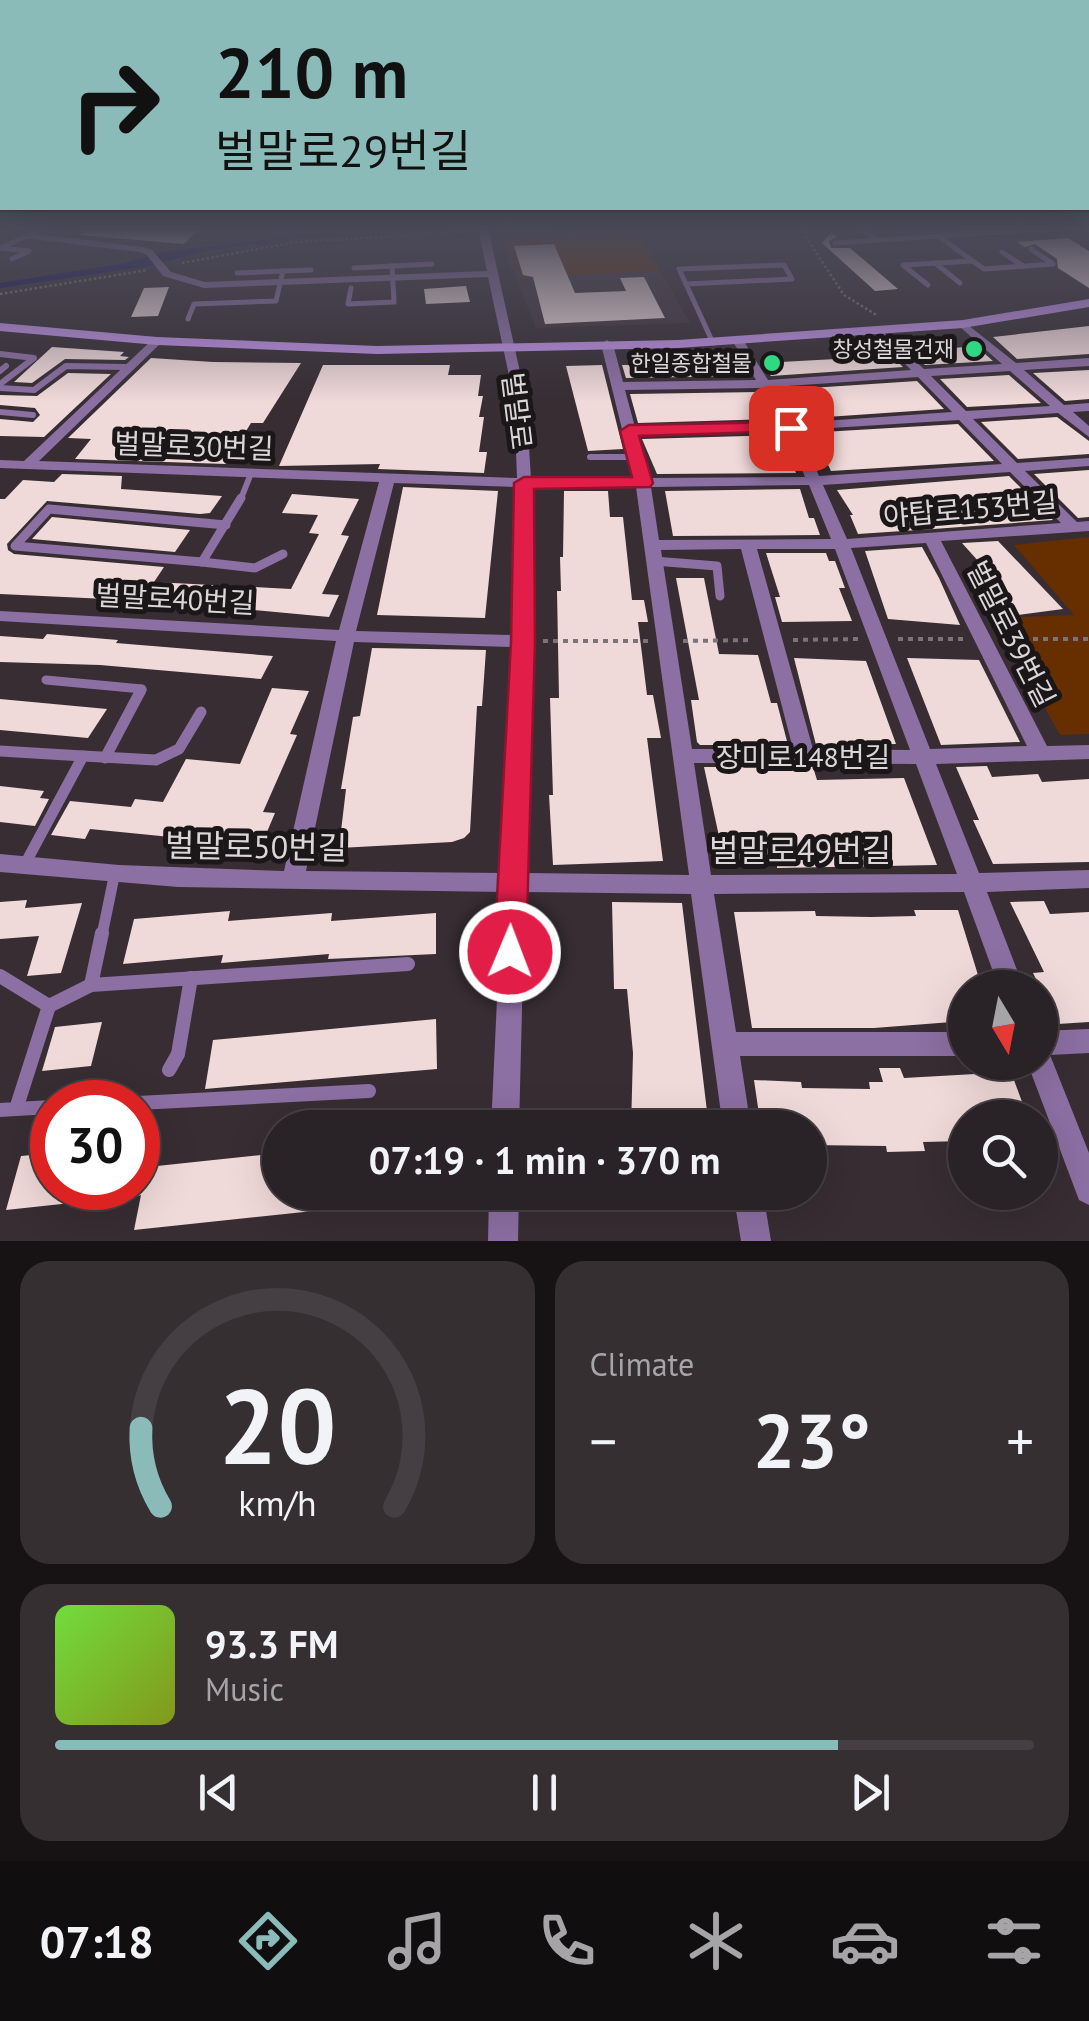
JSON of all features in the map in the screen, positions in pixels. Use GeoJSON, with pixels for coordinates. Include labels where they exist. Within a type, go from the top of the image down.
{"type":"FeatureCollection","features":[{"type":"Feature","properties":{"kind":"street","name":"벌말로"},"geometry":{"type":"LineString","coordinates":[[497,286],[520,398],[524,483],[523,642],[506,1110]]}},
{"type":"Feature","properties":{"kind":"street"},"geometry":{"type":"LineString","coordinates":[[0,327],[157,341],[377,350],[739,342],[881,326],[962,324],[1089,303]]}},
{"type":"Feature","properties":{"kind":"street"},"geometry":{"type":"LineString","coordinates":[[962,324],[1089,433]]}},
{"type":"Feature","properties":{"kind":"street","name":"야탑로153번길"},"geometry":{"type":"LineString","coordinates":[[881,326],[922,375],[1081,527]]}},
{"type":"Feature","properties":{"kind":"street"},"geometry":{"type":"LineString","coordinates":[[25,467],[157,341]]}},
{"type":"Feature","properties":{"kind":"street","name":"장미로148번길"},"geometry":{"type":"LineString","coordinates":[[739,342],[791,428],[841,544],[1005,970]]}},
{"type":"Feature","properties":{"kind":"street"},"geometry":{"type":"LineString","coordinates":[[606,344],[644,483],[734,1110]]}},
{"type":"Feature","properties":{"kind":"street"},"geometry":{"type":"LineString","coordinates":[[617,386],[765,384],[1089,362]]}},
{"type":"Feature","properties":{"kind":"street"},"geometry":{"type":"LineString","coordinates":[[629,431],[791,428],[1089,407]]}},
{"type":"Feature","properties":{"kind":"street","name":"벌말로30번길"},"geometry":{"type":"LineString","coordinates":[[0,464],[250,476],[644,483],[814,481],[1089,462]]}},
{"type":"Feature","properties":{"kind":"street"},"geometry":{"type":"LineString","coordinates":[[293,880],[346,636],[386,480]]}},
{"type":"Feature","properties":{"kind":"street","name":"야탑로153번길"},"geometry":{"type":"LineString","coordinates":[[652,553],[1081,527]]}},
{"type":"Feature","properties":{"kind":"street","name":"벌말로39번길"},"geometry":{"type":"LineString","coordinates":[[932,539],[1041,754]]}},
{"type":"Feature","properties":{"kind":"street"},"geometry":{"type":"LineString","coordinates":[[748,546],[805,758]]}},
{"type":"Feature","properties":{"kind":"street","name":"벌말로40번길"},"geometry":{"type":"LineString","coordinates":[[0,616],[523,642]]}},
{"type":"Feature","properties":{"kind":"street"},"geometry":{"type":"LineString","coordinates":[[924,757],[1089,752]]}},
{"type":"Feature","properties":{"kind":"street","name":"장미로148번길"},"geometry":{"type":"LineString","coordinates":[[682,756],[924,757]]}},
{"type":"Feature","properties":{"kind":"street","name":"벌말로50번길"},"geometry":{"type":"LineString","coordinates":[[12,865],[114,877],[512,882]]}},
{"type":"Feature","properties":{"kind":"street","name":"벌말로49번길"},"geometry":{"type":"LineString","coordinates":[[512,882],[972,884],[1089,879]]}},
{"type":"Feature","properties":{"kind":"street"},"geometry":{"type":"LineString","coordinates":[[1058,1043],[1089,1041]]}},
{"type":"Feature","properties":{"kind":"street"},"geometry":{"type":"LineString","coordinates":[[722,1044],[948,1044]]}},
{"type":"Feature","properties":{"kind":"street"},"geometry":{"type":"LineString","coordinates":[[1047,1080],[1089,1190]]}},
{"type":"Feature","properties":{"kind":"street"},"geometry":{"type":"LineString","coordinates":[[502,1241],[503,1210]]}},
{"type":"Feature","properties":{"kind":"street"},"geometry":{"type":"LineString","coordinates":[[751,1210],[756,1241]]}},
{"type":"Feature","properties":{"kind":"lane"},"geometry":{"type":"LineString","coordinates":[[188,319],[195,300],[276,302],[280,286]]}},
{"type":"Feature","properties":{"kind":"lane"},"geometry":{"type":"LineString","coordinates":[[350,288],[348,304],[394,302],[393,286]]}},
{"type":"Feature","properties":{"kind":"lane"},"geometry":{"type":"LineString","coordinates":[[686,286],[714,342]]}},
{"type":"Feature","properties":{"kind":"lane"},"geometry":{"type":"LineString","coordinates":[[228,303],[230,294]]}},
{"type":"Feature","properties":{"kind":"lane"},"geometry":{"type":"LineString","coordinates":[[0,354],[34,358],[0,386]]}},
{"type":"Feature","properties":{"kind":"lane"},"geometry":{"type":"LineString","coordinates":[[0,386],[34,390],[66,366],[126,368]]}},
{"type":"Feature","properties":{"kind":"lane"},"geometry":{"type":"LineString","coordinates":[[0,412],[33,415]]}},
{"type":"Feature","properties":{"kind":"lane"},"geometry":{"type":"LineString","coordinates":[[590,456],[636,457]]}},
{"type":"Feature","properties":{"kind":"lane"},"geometry":{"type":"LineString","coordinates":[[202,562],[243,499],[250,476]]}},
{"type":"Feature","properties":{"kind":"lane"},"geometry":{"type":"LineString","coordinates":[[226,524],[49,509],[15,546],[202,562],[248,570],[267,567],[282,554]]}},
{"type":"Feature","properties":{"kind":"lane"},"geometry":{"type":"LineString","coordinates":[[652,553],[717,566],[720,596]]}},
{"type":"Feature","properties":{"kind":"lane"},"geometry":{"type":"LineString","coordinates":[[46,680],[142,688],[105,758]]}},
{"type":"Feature","properties":{"kind":"lane"},"geometry":{"type":"LineString","coordinates":[[0,751],[156,760],[179,749],[201,712]]}},
{"type":"Feature","properties":{"kind":"lane"},"geometry":{"type":"LineString","coordinates":[[12,865],[83,756]]}},
{"type":"Feature","properties":{"kind":"lane"},"geometry":{"type":"LineString","coordinates":[[90,985],[114,877]]}},
{"type":"Feature","properties":{"kind":"lane"},"geometry":{"type":"LineString","coordinates":[[8,1110],[49,1006],[90,985],[408,964]]}},
{"type":"Feature","properties":{"kind":"lane"},"geometry":{"type":"LineString","coordinates":[[0,976],[49,1006]]}},
{"type":"Feature","properties":{"kind":"lane"},"geometry":{"type":"LineString","coordinates":[[169,1070],[178,1054],[191,978]]}},
{"type":"Feature","properties":{"kind":"lane"},"geometry":{"type":"LineString","coordinates":[[160,1102],[370,1092]]}},
{"type":"Feature","properties":{"kind":"path"},"geometry":{"type":"LineString","coordinates":[[0,294],[49,286]]}},
{"type":"Feature","properties":{"kind":"path"},"geometry":{"type":"LineString","coordinates":[[838,286],[881,326]]}},
{"type":"Feature","properties":{"kind":"path"},"geometry":{"type":"LineString","coordinates":[[982,639],[1089,638]]}},
{"type":"Feature","properties":{"kind":"shaded area"},"geometry":{"type":"Polygon","coordinates":[[[519,286],[669,286],[690,323],[536,328],[519,286]]]}},
{"type":"Feature","properties":{"kind":"shaded area"},"geometry":{"type":"Polygon","coordinates":[[[1089,537],[1089,734],[1060,735],[995,618],[1074,615],[1014,545],[1089,537]]]}},
{"type":"Feature","properties":{"kind":"building"},"geometry":{"type":"Polygon","coordinates":[[[466,286],[470,302],[426,304],[424,289],[466,286]]]}},
{"type":"Feature","properties":{"kind":"building"},"geometry":{"type":"Polygon","coordinates":[[[535,286],[572,286],[575,293],[649,286],[665,318],[545,324],[535,286]]]}},
{"type":"Feature","properties":{"kind":"building"},"geometry":{"type":"Polygon","coordinates":[[[869,286],[898,289],[875,291],[869,286]]]}},
{"type":"Feature","properties":{"kind":"building"},"geometry":{"type":"Polygon","coordinates":[[[169,287],[158,316],[131,317],[144,288],[169,287]]]}},
{"type":"Feature","properties":{"kind":"building"},"geometry":{"type":"Polygon","coordinates":[[[1089,326],[1089,354],[1017,359],[993,337],[1089,326]]]}},
{"type":"Feature","properties":{"kind":"building"},"geometry":{"type":"Polygon","coordinates":[[[949,344],[953,348],[976,346],[993,361],[925,365],[908,349],[949,344]]]}},
{"type":"Feature","properties":{"kind":"building"},"geometry":{"type":"Polygon","coordinates":[[[52,347],[124,352],[120,356],[129,357],[65,359],[32,383],[14,382],[52,347]]]}},
{"type":"Feature","properties":{"kind":"building"},"geometry":{"type":"Polygon","coordinates":[[[888,352],[903,367],[771,376],[762,363],[873,357],[869,353],[888,352]]]}},
{"type":"Feature","properties":{"kind":"building"},"geometry":{"type":"Polygon","coordinates":[[[151,358],[301,363],[263,423],[251,423],[226,464],[75,459],[91,439],[68,438],[151,358]]]}},
{"type":"Feature","properties":{"kind":"building"},"geometry":{"type":"Polygon","coordinates":[[[742,364],[749,376],[626,378],[622,365],[742,364]]]}},
{"type":"Feature","properties":{"kind":"building"},"geometry":{"type":"Polygon","coordinates":[[[323,365],[450,365],[448,375],[481,375],[479,417],[484,417],[479,452],[487,452],[484,473],[378,469],[380,464],[279,466],[323,365]]]}},
{"type":"Feature","properties":{"kind":"building"},"geometry":{"type":"Polygon","coordinates":[[[602,365],[623,449],[588,451],[566,366],[602,365]]]}},
{"type":"Feature","properties":{"kind":"building"},"geometry":{"type":"Polygon","coordinates":[[[1089,370],[1089,399],[1065,401],[1033,373],[1089,370]]]}},
{"type":"Feature","properties":{"kind":"building"},"geometry":{"type":"Polygon","coordinates":[[[68,373],[111,374],[44,437],[0,436],[0,419],[33,422],[40,415],[35,408],[0,405],[0,395],[37,396],[68,373]]]}},
{"type":"Feature","properties":{"kind":"building"},"geometry":{"type":"Polygon","coordinates":[[[1009,375],[1041,403],[967,407],[940,379],[1009,375]]]}},
{"type":"Feature","properties":{"kind":"building"},"geometry":{"type":"Polygon","coordinates":[[[917,381],[944,409],[797,419],[780,390],[917,381]]]}},
{"type":"Feature","properties":{"kind":"building"},"geometry":{"type":"Polygon","coordinates":[[[759,392],[775,419],[638,423],[630,394],[759,392]]]}},
{"type":"Feature","properties":{"kind":"building"},"geometry":{"type":"Polygon","coordinates":[[[1057,417],[1089,441],[1089,454],[1018,459],[981,422],[1057,417]]]}},
{"type":"Feature","properties":{"kind":"building"},"geometry":{"type":"Polygon","coordinates":[[[958,424],[994,461],[831,471],[821,450],[817,451],[806,433],[958,424]]]}},
{"type":"Feature","properties":{"kind":"building"},"geometry":{"type":"Polygon","coordinates":[[[782,435],[796,473],[657,474],[642,439],[782,435]]]}},
{"type":"Feature","properties":{"kind":"building"},"geometry":{"type":"Polygon","coordinates":[[[1089,470],[1089,517],[1078,518],[1034,474],[1089,470]]]}},
{"type":"Feature","properties":{"kind":"building"},"geometry":{"type":"Polygon","coordinates":[[[62,474],[122,476],[121,489],[222,496],[210,513],[200,514],[47,501],[7,544],[14,554],[164,567],[154,582],[291,589],[319,534],[309,533],[318,515],[282,513],[292,494],[359,499],[341,535],[349,536],[322,594],[339,595],[329,617],[170,602],[0,594],[0,499],[5,499],[23,480],[54,482],[62,474]]]}},
{"type":"Feature","properties":{"kind":"building"},"geometry":{"type":"Polygon","coordinates":[[[1009,476],[1053,520],[920,530],[915,524],[918,530],[858,534],[853,515],[837,490],[1009,476]]]}},
{"type":"Feature","properties":{"kind":"building"},"geometry":{"type":"Polygon","coordinates":[[[403,487],[498,491],[485,618],[377,615],[403,487]]]}},
{"type":"Feature","properties":{"kind":"building"},"geometry":{"type":"Polygon","coordinates":[[[800,489],[809,518],[814,518],[820,535],[673,536],[665,491],[800,489]]]}},
{"type":"Feature","properties":{"kind":"building"},"geometry":{"type":"Polygon","coordinates":[[[564,491],[608,491],[610,517],[623,517],[632,600],[644,600],[648,622],[638,622],[647,695],[653,695],[661,738],[647,738],[663,861],[553,865],[550,698],[559,698],[557,591],[561,591],[564,491]]]}},
{"type":"Feature","properties":{"kind":"building"},"geometry":{"type":"Polygon","coordinates":[[[52,517],[190,530],[175,552],[32,539],[52,517]]]}},
{"type":"Feature","properties":{"kind":"building"},"geometry":{"type":"Polygon","coordinates":[[[998,541],[1063,609],[995,618],[976,595],[1005,591],[962,543],[998,541]]]}},
{"type":"Feature","properties":{"kind":"building"},"geometry":{"type":"Polygon","coordinates":[[[922,547],[960,625],[888,619],[865,551],[922,547]]]}},
{"type":"Feature","properties":{"kind":"building"},"geometry":{"type":"Polygon","coordinates":[[[766,553],[826,553],[829,561],[835,561],[845,588],[839,588],[852,621],[782,622],[775,597],[780,597],[766,553]]]}},
{"type":"Feature","properties":{"kind":"building"},"geometry":{"type":"Polygon","coordinates":[[[676,578],[704,578],[719,654],[758,655],[788,745],[697,742],[691,700],[699,700],[676,578]]]}},
{"type":"Feature","properties":{"kind":"building"},"geometry":{"type":"Polygon","coordinates":[[[47,634],[273,656],[261,679],[100,665],[0,662],[0,636],[43,639],[47,634]]]}},
{"type":"Feature","properties":{"kind":"building"},"geometry":{"type":"Polygon","coordinates":[[[372,648],[486,650],[482,706],[477,706],[470,832],[464,838],[452,842],[339,848],[346,789],[341,789],[353,717],[360,716],[372,648]]]}},
{"type":"Feature","properties":{"kind":"building"},"geometry":{"type":"Polygon","coordinates":[[[794,658],[866,661],[896,744],[816,745],[794,658]]]}},
{"type":"Feature","properties":{"kind":"building"},"geometry":{"type":"Polygon","coordinates":[[[907,658],[979,660],[1020,742],[941,745],[907,658]]]}},
{"type":"Feature","properties":{"kind":"building"},"geometry":{"type":"Polygon","coordinates":[[[272,688],[309,691],[290,734],[297,735],[263,812],[275,813],[261,846],[90,829],[85,839],[51,835],[70,801],[131,807],[135,799],[163,802],[186,759],[240,764],[272,688]]]}},
{"type":"Feature","properties":{"kind":"building"},"geometry":{"type":"Polygon","coordinates":[[[0,699],[107,709],[88,738],[0,730],[0,699]]]}},
{"type":"Feature","properties":{"kind":"building"},"geometry":{"type":"Polygon","coordinates":[[[987,766],[992,777],[1038,774],[1042,782],[1089,779],[1089,862],[993,864],[973,820],[979,820],[956,767],[987,766]]]}},
{"type":"Feature","properties":{"kind":"building"},"geometry":{"type":"Polygon","coordinates":[[[704,767],[813,767],[817,780],[904,778],[937,865],[777,868],[777,863],[725,864],[704,767]]]}},
{"type":"Feature","properties":{"kind":"building"},"geometry":{"type":"Polygon","coordinates":[[[0,786],[44,791],[40,798],[49,799],[35,826],[0,822],[0,786]]]}},
{"type":"Feature","properties":{"kind":"building"},"geometry":{"type":"Polygon","coordinates":[[[27,900],[25,908],[82,903],[61,973],[27,976],[39,936],[0,939],[0,902],[27,900]]]}},
{"type":"Feature","properties":{"kind":"building"},"geometry":{"type":"Polygon","coordinates":[[[1044,901],[1050,914],[1089,912],[1089,1022],[1058,1024],[1058,970],[1043,970],[1010,902],[1044,901]]]}},
{"type":"Feature","properties":{"kind":"building"},"geometry":{"type":"Polygon","coordinates":[[[612,902],[682,903],[707,1110],[631,1110],[633,1053],[627,989],[614,989],[612,902]]]}},
{"type":"Feature","properties":{"kind":"building"},"geometry":{"type":"Polygon","coordinates":[[[914,910],[958,910],[976,970],[948,970],[948,1022],[874,1028],[752,1028],[734,912],[916,916],[914,910]]]}},
{"type":"Feature","properties":{"kind":"building"},"geometry":{"type":"Polygon","coordinates":[[[230,911],[228,921],[332,913],[331,921],[436,913],[436,954],[328,959],[329,954],[221,963],[223,955],[123,964],[134,919],[230,911]]]}},
{"type":"Feature","properties":{"kind":"building"},"geometry":{"type":"Polygon","coordinates":[[[436,1019],[437,1069],[205,1089],[213,1040],[436,1019]]]}},
{"type":"Feature","properties":{"kind":"building"},"geometry":{"type":"Polygon","coordinates":[[[102,1022],[91,1066],[42,1071],[55,1027],[102,1022]]]}},
{"type":"Feature","properties":{"kind":"building"},"geometry":{"type":"Polygon","coordinates":[[[879,1068],[900,1068],[904,1078],[948,1076],[948,1080],[1014,1080],[1021,1100],[948,1100],[948,1141],[923,1142],[925,1151],[887,1152],[886,1146],[827,1145],[827,1110],[758,1110],[754,1080],[801,1082],[802,1088],[870,1089],[869,1082],[883,1082],[879,1068]]]}},
{"type":"Feature","properties":{"kind":"building"},"geometry":{"type":"Polygon","coordinates":[[[30,1155],[30,1207],[6,1210],[21,1156],[30,1155]]]}},
{"type":"Feature","properties":{"kind":"building"},"geometry":{"type":"Polygon","coordinates":[[[262,1155],[262,1210],[323,1210],[134,1230],[138,1210],[160,1210],[160,1166],[262,1155]]]}},
{"type":"Feature","properties":{"kind":"place","name":"창성철물건재"},"geometry":{"type":"Point","coordinates":[974,349]}},
{"type":"Feature","properties":{"kind":"place","name":"한일종합철물"},"geometry":{"type":"Point","coordinates":[772,363]}},
{"type":"Feature","properties":{"kind":"route"},"geometry":{"type":"LineString","coordinates":[[510,952],[523,642],[524,483],[644,483],[629,431],[791,428]]}}]}
